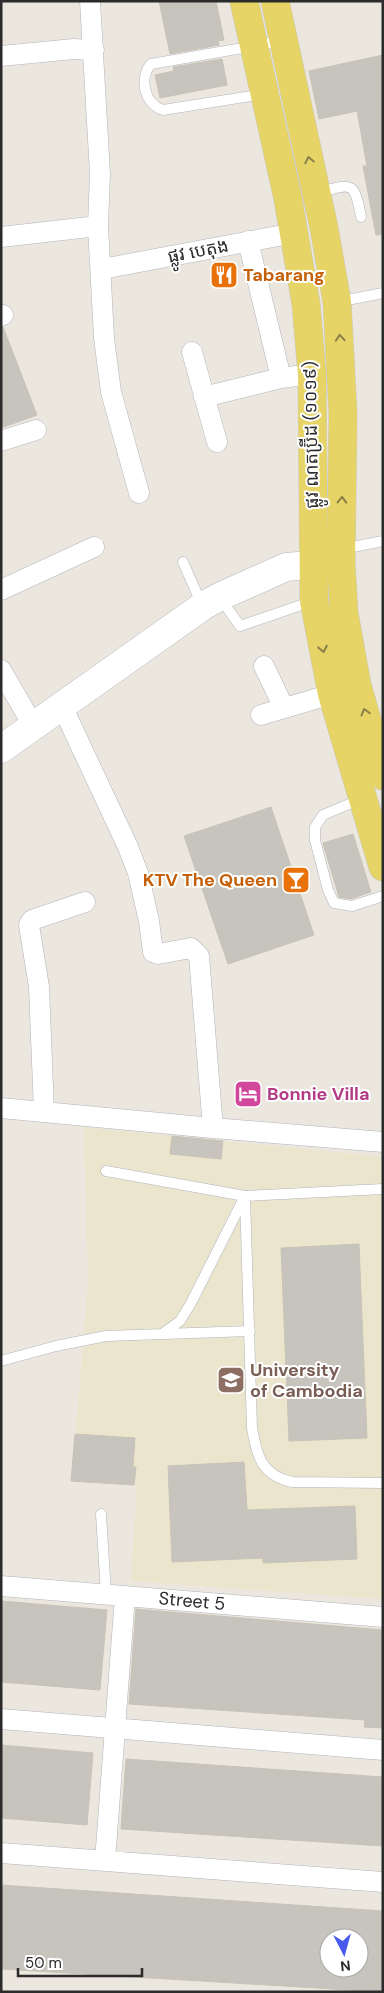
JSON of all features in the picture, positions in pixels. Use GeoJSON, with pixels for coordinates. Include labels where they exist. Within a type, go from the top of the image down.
{"type":"FeatureCollection","features":[{"type":"Feature","properties":{"kind":"main road","name":"ផ្លូវ ណតប្រ៊ីដ (១០១៩)"},"geometry":{"type":"LineString","coordinates":[[244,1],[294,233],[306,304],[312,374],[312,564],[314,601],[332,694],[383,866]]}},
{"type":"Feature","properties":{"kind":"main road","name":"ផ្លូវ ណតប្រ៊ីដ (១០១៩)"},"geometry":{"type":"LineString","coordinates":[[275,1],[316,194],[336,302],[343,414],[341,556],[344,613],[357,685],[379,747],[383,776]]}},
{"type":"Feature","properties":{"kind":"street"},"geometry":{"type":"LineString","coordinates":[[90,1],[100,174],[98,226],[102,269],[104,338],[111,392],[138,493]]}},
{"type":"Feature","properties":{"kind":"street"},"geometry":{"type":"LineString","coordinates":[[1,56],[74,49],[94,50]]}},
{"type":"Feature","properties":{"kind":"street"},"geometry":{"type":"LineString","coordinates":[[1,237],[98,226]]}},
{"type":"Feature","properties":{"kind":"street","name":"ផ្លូវ បេតុង"},"geometry":{"type":"LineString","coordinates":[[102,269],[294,233]]}},
{"type":"Feature","properties":{"kind":"street"},"geometry":{"type":"LineString","coordinates":[[248,241],[281,378]]}},
{"type":"Feature","properties":{"kind":"street"},"geometry":{"type":"LineString","coordinates":[[192,352],[217,442]]}},
{"type":"Feature","properties":{"kind":"street"},"geometry":{"type":"LineString","coordinates":[[204,397],[281,378],[312,374]]}},
{"type":"Feature","properties":{"kind":"street"},"geometry":{"type":"LineString","coordinates":[[1,442],[36,430]]}},
{"type":"Feature","properties":{"kind":"street"},"geometry":{"type":"LineString","coordinates":[[1,590],[94,547]]}},
{"type":"Feature","properties":{"kind":"street"},"geometry":{"type":"LineString","coordinates":[[1,750],[211,602],[286,567],[312,564],[341,556]]}},
{"type":"Feature","properties":{"kind":"street"},"geometry":{"type":"LineString","coordinates":[[264,666],[284,708]]}},
{"type":"Feature","properties":{"kind":"street"},"geometry":{"type":"LineString","coordinates":[[1,670],[34,727]]}},
{"type":"Feature","properties":{"kind":"street"},"geometry":{"type":"LineString","coordinates":[[261,715],[332,694]]}},
{"type":"Feature","properties":{"kind":"street"},"geometry":{"type":"LineString","coordinates":[[62,706],[132,856],[138,873],[153,952],[158,954],[191,948],[199,956],[213,1128]]}},
{"type":"Feature","properties":{"kind":"street"},"geometry":{"type":"LineString","coordinates":[[44,1112],[39,987],[29,925],[32,920],[85,902]]}},
{"type":"Feature","properties":{"kind":"street"},"geometry":{"type":"LineString","coordinates":[[1,1108],[383,1142]]}},
{"type":"Feature","properties":{"kind":"street","name":"Street 5"},"geometry":{"type":"LineString","coordinates":[[1,1586],[383,1617]]}},
{"type":"Feature","properties":{"kind":"street"},"geometry":{"type":"LineString","coordinates":[[105,1861],[115,1728],[115,1595]]}},
{"type":"Feature","properties":{"kind":"street"},"geometry":{"type":"LineString","coordinates":[[1,1719],[383,1750]]}},
{"type":"Feature","properties":{"kind":"street"},"geometry":{"type":"LineString","coordinates":[[1,1853],[383,1882]]}},
{"type":"Feature","properties":{"kind":"lane"},"geometry":{"type":"LineString","coordinates":[[264,94],[163,110],[154,108],[149,100],[144,81],[145,71],[151,64],[283,41]]}},
{"type":"Feature","properties":{"kind":"lane"},"geometry":{"type":"LineString","coordinates":[[316,194],[345,186],[352,188],[356,193],[361,217]]}},
{"type":"Feature","properties":{"kind":"lane"},"geometry":{"type":"LineString","coordinates":[[336,302],[383,293]]}},
{"type":"Feature","properties":{"kind":"lane"},"geometry":{"type":"LineString","coordinates":[[341,556],[383,541]]}},
{"type":"Feature","properties":{"kind":"lane"},"geometry":{"type":"LineString","coordinates":[[183,562],[211,602],[240,626],[314,601]]}},
{"type":"Feature","properties":{"kind":"lane"},"geometry":{"type":"LineString","coordinates":[[362,798],[323,815],[315,827],[315,840],[328,890],[334,903],[352,906],[383,896]]}},
{"type":"Feature","properties":{"kind":"lane"},"geometry":{"type":"LineString","coordinates":[[106,1171],[245,1196],[383,1189]]}},
{"type":"Feature","properties":{"kind":"lane"},"geometry":{"type":"LineString","coordinates":[[245,1196],[252,1428],[256,1449],[265,1469],[281,1480],[292,1482],[383,1483]]}},
{"type":"Feature","properties":{"kind":"lane"},"geometry":{"type":"LineString","coordinates":[[162,1334],[180,1321],[191,1303],[245,1196]]}},
{"type":"Feature","properties":{"kind":"lane"},"geometry":{"type":"LineString","coordinates":[[1,1361],[56,1346],[106,1336],[250,1331]]}},
{"type":"Feature","properties":{"kind":"lane"},"geometry":{"type":"LineString","coordinates":[[101,1514],[115,1595]]}},
{"type":"Feature","properties":{"kind":"shaded area","name":"University of Cambodia"},"geometry":{"type":"Polygon","coordinates":[[[84,1127],[383,1157],[383,1599],[131,1581],[137,1485],[72,1480],[88,1281],[84,1127]]]}},
{"type":"Feature","properties":{"kind":"building"},"geometry":{"type":"Polygon","coordinates":[[[159,1],[216,1],[224,40],[218,41],[219,45],[170,54],[159,1]]]}},
{"type":"Feature","properties":{"kind":"building"},"geometry":{"type":"Polygon","coordinates":[[[383,55],[383,234],[376,235],[363,166],[367,166],[357,111],[319,119],[309,71],[383,55]]]}},
{"type":"Feature","properties":{"kind":"building"},"geometry":{"type":"Polygon","coordinates":[[[222,59],[227,85],[160,98],[155,75],[174,71],[173,67],[222,59]]]}},
{"type":"Feature","properties":{"kind":"building"},"geometry":{"type":"Polygon","coordinates":[[[3,327],[37,415],[1,428],[1,328],[3,327]]]}},
{"type":"Feature","properties":{"kind":"building"},"geometry":{"type":"Polygon","coordinates":[[[271,807],[314,935],[228,964],[184,836],[271,807]]]}},
{"type":"Feature","properties":{"kind":"building"},"geometry":{"type":"Polygon","coordinates":[[[353,834],[371,892],[351,899],[339,897],[323,843],[353,834]]]}},
{"type":"Feature","properties":{"kind":"building"},"geometry":{"type":"Polygon","coordinates":[[[172,1136],[223,1141],[221,1159],[170,1154],[172,1136]]]}},
{"type":"Feature","properties":{"kind":"building"},"geometry":{"type":"Polygon","coordinates":[[[359,1244],[367,1438],[289,1441],[281,1248],[359,1244]]]}},
{"type":"Feature","properties":{"kind":"building"},"geometry":{"type":"Polygon","coordinates":[[[75,1434],[135,1438],[133,1467],[136,1467],[134,1485],[71,1481],[75,1434]]]}},
{"type":"Feature","properties":{"kind":"building"},"geometry":{"type":"Polygon","coordinates":[[[244,1462],[247,1510],[355,1506],[357,1559],[263,1563],[263,1558],[172,1562],[168,1466],[244,1462]]]}},
{"type":"Feature","properties":{"kind":"building"},"geometry":{"type":"Polygon","coordinates":[[[1,1601],[107,1610],[100,1690],[1,1682],[1,1601]]]}},
{"type":"Feature","properties":{"kind":"building"},"geometry":{"type":"Polygon","coordinates":[[[136,1609],[383,1630],[383,1728],[364,1727],[365,1720],[129,1704],[136,1609]]]}},
{"type":"Feature","properties":{"kind":"building"},"geometry":{"type":"Polygon","coordinates":[[[1,1745],[93,1753],[87,1825],[1,1818],[1,1745]]]}},
{"type":"Feature","properties":{"kind":"building"},"geometry":{"type":"Polygon","coordinates":[[[126,1759],[383,1777],[383,1846],[121,1829],[126,1759]]]}},
{"type":"Feature","properties":{"kind":"building"},"geometry":{"type":"Polygon","coordinates":[[[1,1885],[383,1911],[383,1992],[1,1969],[1,1885]]]}},
{"type":"Feature","properties":{"kind":"place","name":"Tabarang"},"geometry":{"type":"Point","coordinates":[224,275]}},
{"type":"Feature","properties":{"kind":"place","name":"KTV The Queen"},"geometry":{"type":"Point","coordinates":[296,880]}},
{"type":"Feature","properties":{"kind":"place","name":"Bonnie Villa"},"geometry":{"type":"Point","coordinates":[248,1094]}},
{"type":"Feature","properties":{"kind":"place","name":"University of Cambodia"},"geometry":{"type":"Point","coordinates":[231,1380]}}]}
